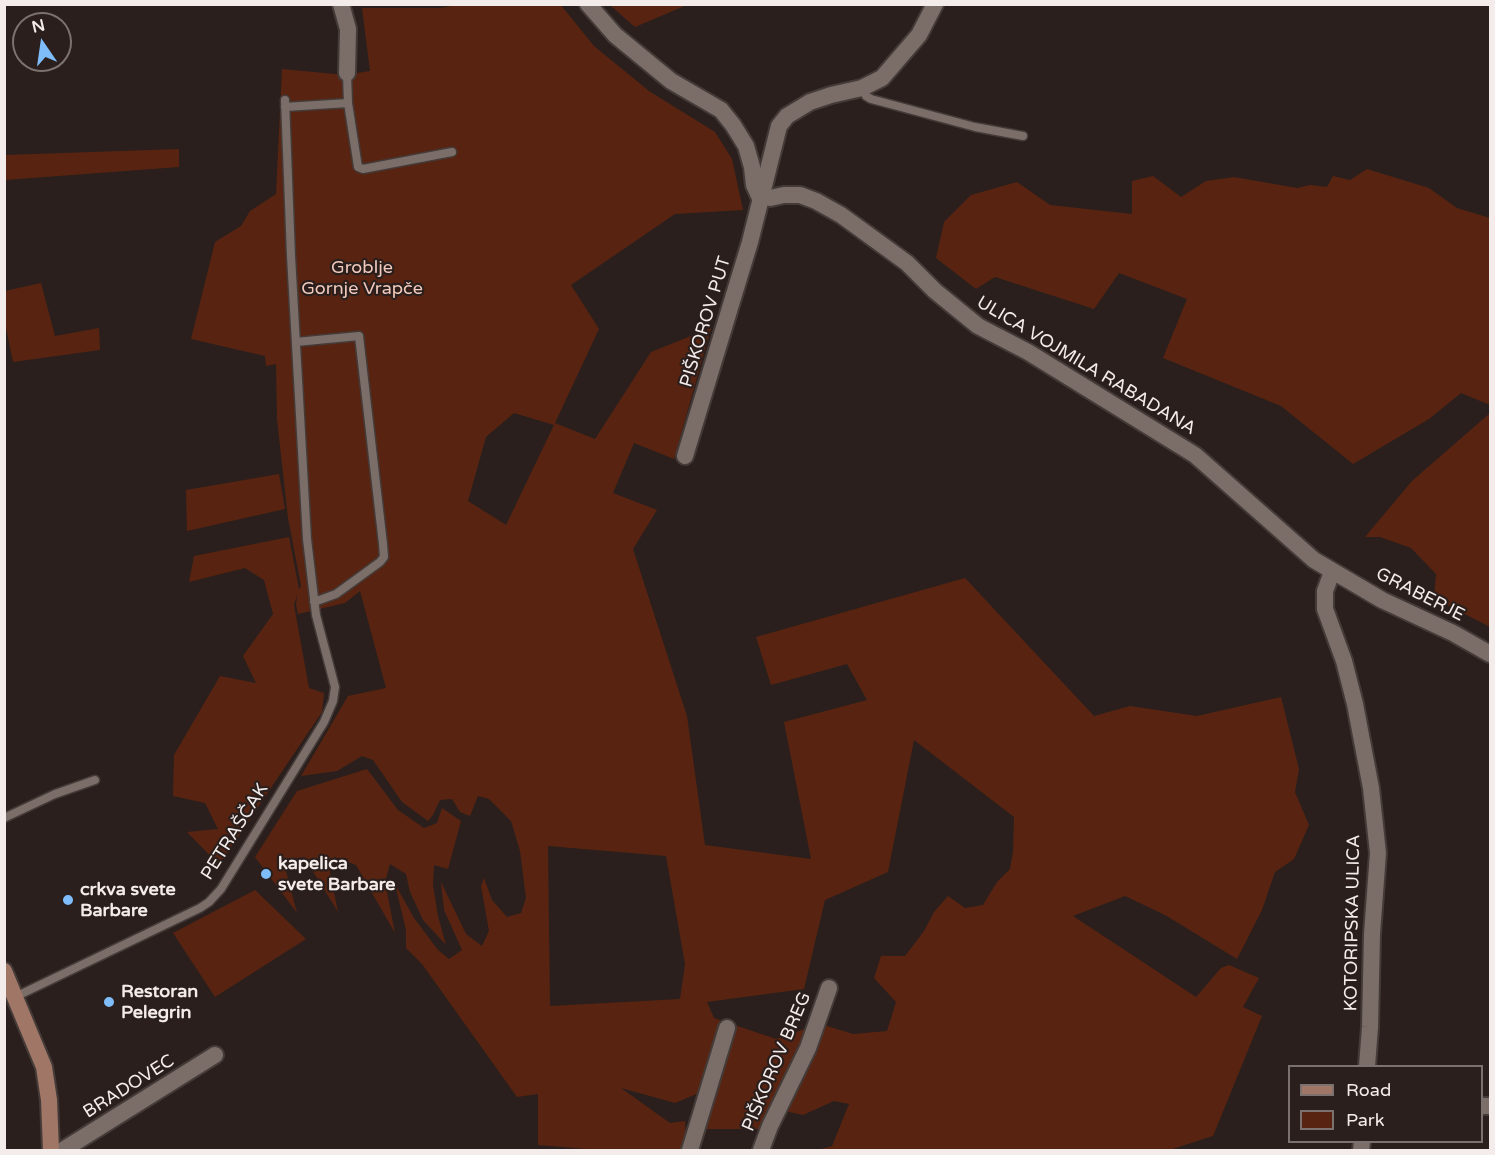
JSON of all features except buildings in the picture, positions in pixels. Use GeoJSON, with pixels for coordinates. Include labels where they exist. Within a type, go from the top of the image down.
{"type":"FeatureCollection","features":[{"type":"Feature","properties":{"kind":"main road"},"geometry":{"type":"LineString","coordinates":[[4,971],[17,996],[44,1067],[50,1100],[51,1150]]}},
{"type":"Feature","properties":{"kind":"street"},"geometry":{"type":"LineString","coordinates":[[341,4],[348,29],[347,73]]}},
{"type":"Feature","properties":{"kind":"street"},"geometry":{"type":"LineString","coordinates":[[588,4],[615,35],[671,81],[721,110],[734,125],[746,146],[756,192],[762,198]]}},
{"type":"Feature","properties":{"kind":"street","name":"PIŠKOROV PUT"},"geometry":{"type":"LineString","coordinates":[[685,456],[762,198],[777,132],[787,116],[810,102],[862,88],[882,78],[893,68],[919,35],[935,4]]}},
{"type":"Feature","properties":{"kind":"street","name":"ULICA VOJMILA RABADANA"},"geometry":{"type":"LineString","coordinates":[[762,198],[800,195],[841,215],[907,263],[935,291],[978,326],[1028,352],[1195,455],[1297,547],[1332,572]]}},
{"type":"Feature","properties":{"kind":"street","name":"GRABERJE"},"geometry":{"type":"LineString","coordinates":[[1332,572],[1403,611],[1453,633],[1491,654]]}},
{"type":"Feature","properties":{"kind":"street","name":"KOTORIPSKA ULICA"},"geometry":{"type":"LineString","coordinates":[[1332,572],[1325,591],[1325,609],[1344,661],[1355,704],[1371,788],[1378,853],[1372,934],[1367,1065]]}},
{"type":"Feature","properties":{"kind":"street","name":"PIŠKOROV BREG"},"geometry":{"type":"LineString","coordinates":[[761,1150],[808,1048],[828,988]]}},
{"type":"Feature","properties":{"kind":"street"},"geometry":{"type":"LineString","coordinates":[[690,1150],[727,1028]]}},
{"type":"Feature","properties":{"kind":"street","name":"BRADOVEC"},"geometry":{"type":"LineString","coordinates":[[63,1150],[215,1055]]}},
{"type":"Feature","properties":{"kind":"lane"},"geometry":{"type":"LineString","coordinates":[[347,73],[348,103],[357,167],[363,169],[452,152]]}},
{"type":"Feature","properties":{"kind":"lane"},"geometry":{"type":"LineString","coordinates":[[862,88],[866,96],[871,99],[975,127],[1023,136]]}},
{"type":"Feature","properties":{"kind":"lane","name":"PETRAŠČAK"},"geometry":{"type":"LineString","coordinates":[[17,996],[200,908],[221,889],[329,712],[335,687],[314,602],[303,478],[285,103],[348,103]]}},
{"type":"Feature","properties":{"kind":"lane"},"geometry":{"type":"LineString","coordinates":[[296,342],[359,336],[384,544],[384,557],[380,562],[336,594],[314,602]]}},
{"type":"Feature","properties":{"kind":"lane"},"geometry":{"type":"LineString","coordinates":[[4,818],[55,794],[95,780]]}},
{"type":"Feature","properties":{"kind":"green space","name":"Groblje Gornje Vrapče"},"geometry":{"type":"Polygon","coordinates":[[[464,4],[560,4],[594,46],[649,91],[715,132],[732,159],[743,210],[675,214],[571,285],[599,329],[555,423],[595,439],[651,352],[711,328],[674,459],[634,443],[613,493],[657,510],[633,549],[687,716],[705,845],[811,859],[784,722],[867,700],[847,664],[771,685],[756,637],[965,578],[1094,716],[1130,706],[1197,716],[1281,697],[1299,769],[1295,792],[1309,825],[1294,859],[1275,872],[1262,910],[1237,959],[1165,915],[1125,896],[1073,916],[1196,997],[1221,968],[1229,965],[1259,978],[1243,1007],[1262,1016],[1213,1136],[1169,1150],[818,1150],[832,1146],[849,1104],[834,1101],[803,1115],[780,1110],[774,1129],[703,1129],[699,1093],[675,1103],[621,1088],[670,1123],[685,1121],[686,1144],[681,1150],[599,1150],[538,1145],[538,1094],[517,1097],[422,964],[406,948],[406,930],[395,884],[414,918],[438,950],[449,959],[462,950],[444,910],[441,882],[466,934],[482,946],[489,931],[481,886],[484,878],[492,900],[507,917],[521,913],[526,898],[520,851],[511,821],[489,799],[478,796],[470,816],[460,812],[452,799],[440,800],[428,821],[402,802],[373,760],[362,756],[337,771],[301,776],[348,696],[386,688],[360,591],[345,603],[298,614],[297,595],[294,605],[309,688],[324,693],[322,712],[219,865],[187,832],[218,829],[205,803],[173,796],[174,755],[220,676],[256,683],[243,656],[273,614],[264,580],[245,568],[189,582],[194,556],[289,537],[299,589],[301,586],[288,518],[277,419],[276,364],[266,366],[265,356],[191,339],[215,242],[241,226],[250,211],[276,194],[282,69],[345,75],[370,71],[362,8],[440,8],[464,4]],[[514,413],[486,437],[468,501],[506,525],[554,425],[514,413]],[[914,740],[888,872],[825,900],[804,989],[707,1002],[714,1018],[776,1039],[805,1029],[827,1026],[853,1034],[887,1031],[896,1002],[874,978],[881,956],[905,956],[924,931],[934,912],[948,896],[965,908],[983,905],[997,882],[1010,869],[1014,817],[914,740]],[[548,846],[550,1006],[680,999],[685,964],[666,856],[548,846]]]}},
{"type":"Feature","properties":{"kind":"green space"},"geometry":{"type":"Polygon","coordinates":[[[610,5],[687,5],[635,27],[610,5]]]}},
{"type":"Feature","properties":{"kind":"green space"},"geometry":{"type":"Polygon","coordinates":[[[179,149],[179,167],[5,180],[5,155],[179,149]]]}},
{"type":"Feature","properties":{"kind":"green space"},"geometry":{"type":"Polygon","coordinates":[[[1367,169],[1429,188],[1457,208],[1490,218],[1490,405],[1461,393],[1429,419],[1353,464],[1281,406],[1163,358],[1187,299],[1119,273],[1094,309],[995,277],[976,289],[936,258],[944,222],[971,195],[1017,182],[1050,205],[1132,214],[1132,181],[1153,176],[1181,197],[1206,181],[1234,177],[1297,188],[1310,185],[1327,187],[1333,176],[1350,180],[1367,169]]]}},
{"type":"Feature","properties":{"kind":"green space"},"geometry":{"type":"Polygon","coordinates":[[[41,283],[55,336],[99,328],[100,350],[13,362],[5,323],[5,291],[41,283]]]}},
{"type":"Feature","properties":{"kind":"green space"},"geometry":{"type":"Polygon","coordinates":[[[1490,413],[1490,627],[1434,598],[1436,574],[1411,548],[1380,537],[1365,537],[1412,481],[1490,413]]]}},
{"type":"Feature","properties":{"kind":"green space"},"geometry":{"type":"Polygon","coordinates":[[[279,474],[285,509],[187,531],[186,490],[279,474]]]}},
{"type":"Feature","properties":{"kind":"green space"},"geometry":{"type":"Polygon","coordinates":[[[367,769],[398,810],[424,828],[437,823],[442,808],[461,821],[448,869],[434,865],[433,885],[446,945],[423,920],[410,892],[406,874],[390,864],[385,882],[395,933],[356,865],[335,857],[328,863],[338,912],[304,857],[283,860],[297,913],[255,857],[297,791],[367,769]]]}},
{"type":"Feature","properties":{"kind":"green space"},"geometry":{"type":"Polygon","coordinates":[[[255,890],[306,939],[215,997],[173,933],[255,890]]]}},
{"type":"Feature","properties":{"kind":"place","name":"kapelica svete Barbare"},"geometry":{"type":"Point","coordinates":[266,874]}},
{"type":"Feature","properties":{"kind":"place","name":"crkva svete Barbare"},"geometry":{"type":"Point","coordinates":[68,900]}},
{"type":"Feature","properties":{"kind":"place","name":"Restoran Pelegrin"},"geometry":{"type":"Point","coordinates":[109,1002]}}]}
